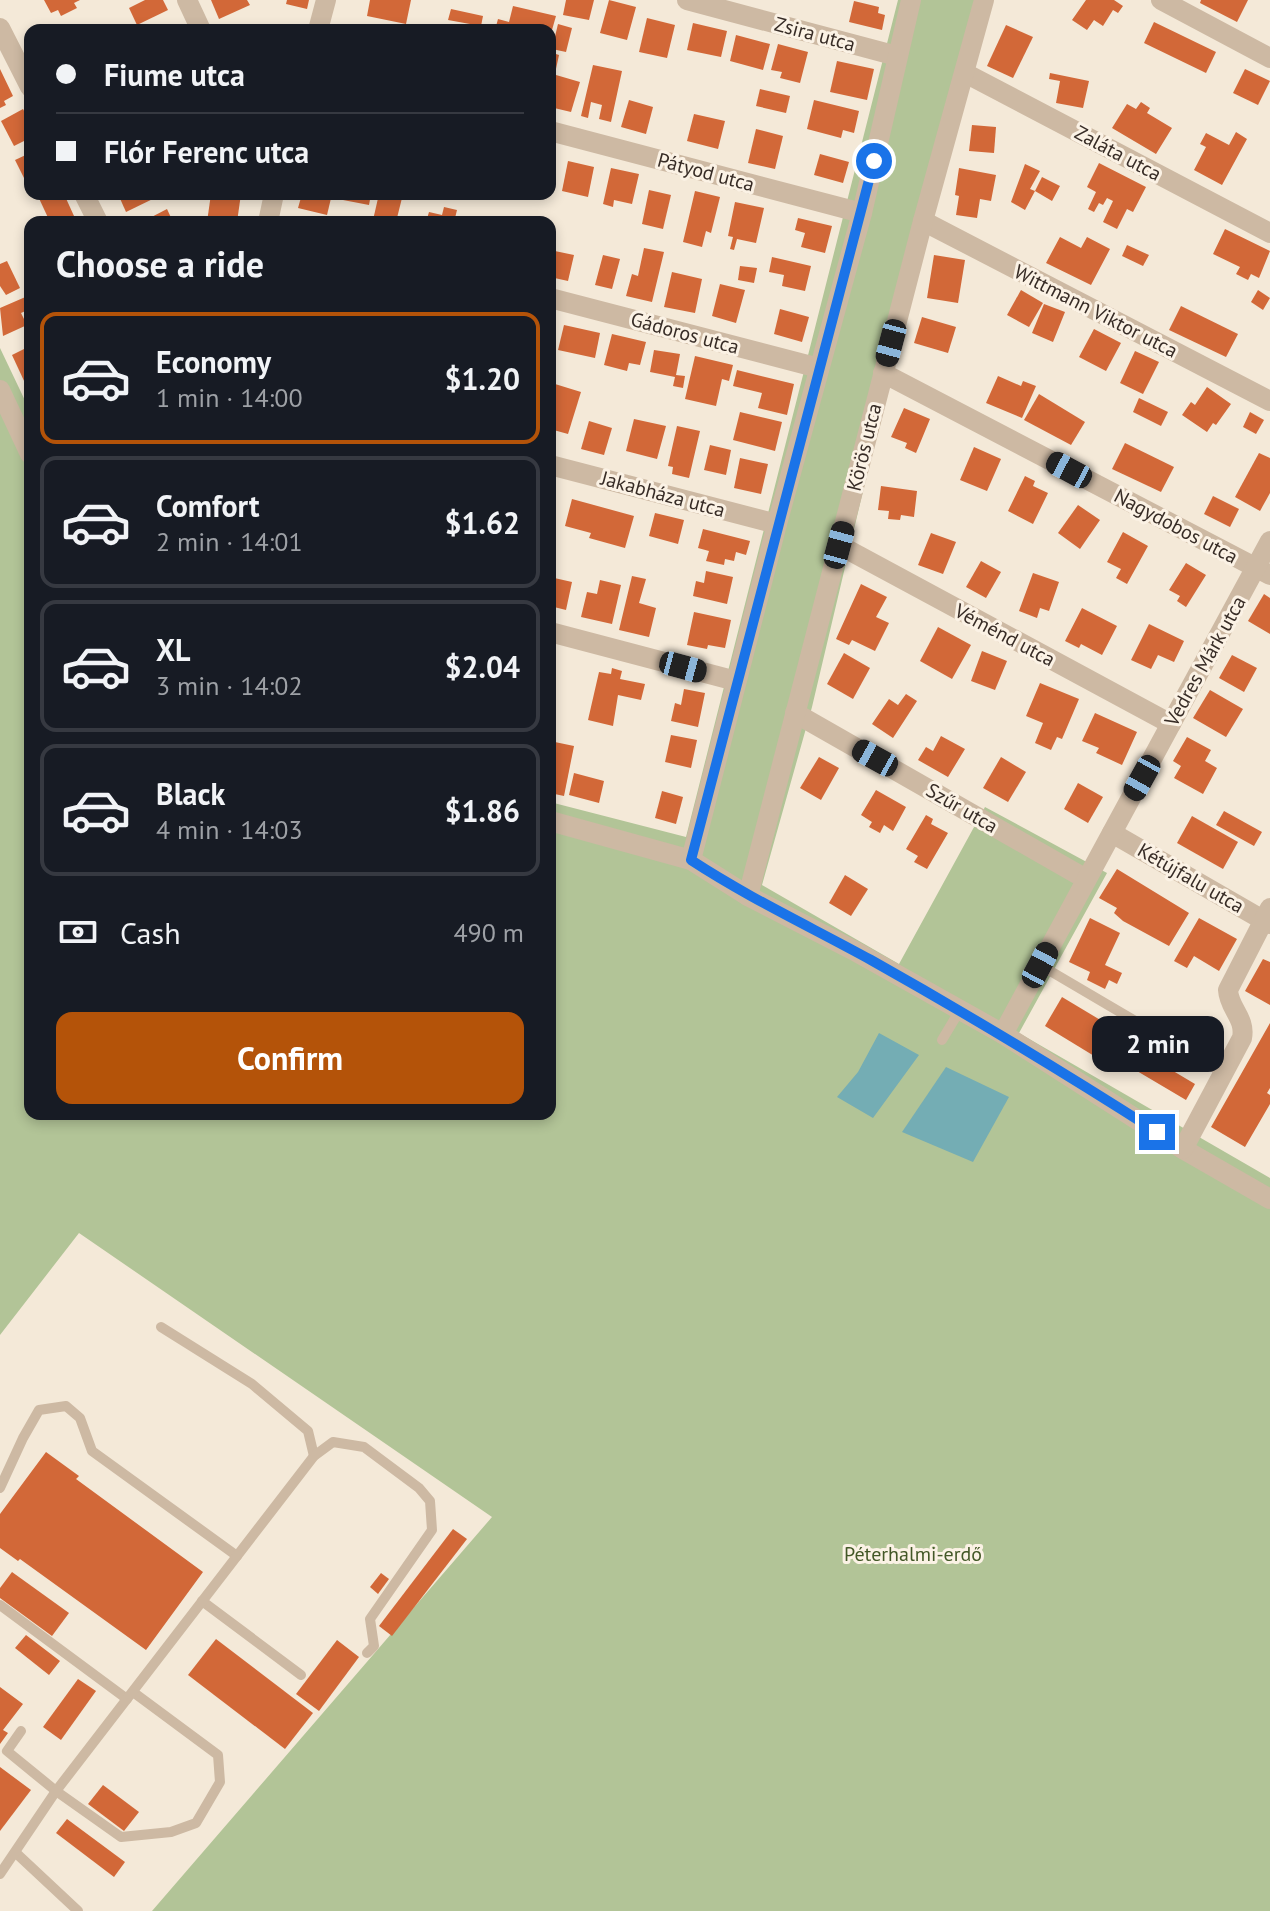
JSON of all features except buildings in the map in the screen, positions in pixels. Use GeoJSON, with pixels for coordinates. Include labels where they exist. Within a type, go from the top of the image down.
{"type":"FeatureCollection","features":[{"type":"Feature","properties":{"kind":"street"},"geometry":{"type":"LineString","coordinates":[[187,0],[198,24]]}},
{"type":"Feature","properties":{"kind":"street"},"geometry":{"type":"LineString","coordinates":[[320,24],[326,0]]}},
{"type":"Feature","properties":{"kind":"street","name":"Zsira utca"},"geometry":{"type":"LineString","coordinates":[[687,0],[897,56]]}},
{"type":"Feature","properties":{"kind":"street"},"geometry":{"type":"LineString","coordinates":[[691,860],[777,524],[862,213],[911,0]]}},
{"type":"Feature","properties":{"kind":"street","name":"Körös utca"},"geometry":{"type":"LineString","coordinates":[[748,896],[923,221],[984,0]]}},
{"type":"Feature","properties":{"kind":"street"},"geometry":{"type":"LineString","coordinates":[[1161,0],[1270,58]]}},
{"type":"Feature","properties":{"kind":"street"},"geometry":{"type":"LineString","coordinates":[[0,28],[24,75]]}},
{"type":"Feature","properties":{"kind":"street","name":"Zaláta utca"},"geometry":{"type":"LineString","coordinates":[[965,73],[1270,233]]}},
{"type":"Feature","properties":{"kind":"street","name":"Pátyod utca"},"geometry":{"type":"LineString","coordinates":[[556,133],[862,213]]}},
{"type":"Feature","properties":{"kind":"street","name":"Wittmann Viktor utca"},"geometry":{"type":"LineString","coordinates":[[923,221],[1270,401]]}},
{"type":"Feature","properties":{"kind":"street","name":"Gádoros utca"},"geometry":{"type":"LineString","coordinates":[[556,300],[819,368]]}},
{"type":"Feature","properties":{"kind":"street","name":"Nagydobos utca"},"geometry":{"type":"LineString","coordinates":[[883,373],[1263,572]]}},
{"type":"Feature","properties":{"kind":"street"},"geometry":{"type":"LineString","coordinates":[[0,390],[24,441]]}},
{"type":"Feature","properties":{"kind":"street","name":"Jakabháza utca"},"geometry":{"type":"LineString","coordinates":[[556,467],[777,524]]}},
{"type":"Feature","properties":{"kind":"street","name":"Vedres Márk utca"},"geometry":{"type":"LineString","coordinates":[[1003,1034],[1171,724],[1263,572],[1270,541]]}},
{"type":"Feature","properties":{"kind":"street","name":"Véménd utca"},"geometry":{"type":"LineString","coordinates":[[839,545],[1171,724]]}},
{"type":"Feature","properties":{"kind":"street"},"geometry":{"type":"LineString","coordinates":[[556,634],[736,681]]}},
{"type":"Feature","properties":{"kind":"street","name":"Szűr utca"},"geometry":{"type":"LineString","coordinates":[[795,713],[1086,879]]}},
{"type":"Feature","properties":{"kind":"street"},"geometry":{"type":"LineString","coordinates":[[556,823],[691,860],[748,896],[1003,1034],[1183,1149],[1270,1199]]}},
{"type":"Feature","properties":{"kind":"street","name":"Kétújfalu utca"},"geometry":{"type":"LineString","coordinates":[[1112,833],[1268,917]]}},
{"type":"Feature","properties":{"kind":"street"},"geometry":{"type":"LineString","coordinates":[[1183,1149],[1243,1030],[1242,1021],[1229,1003],[1228,990],[1268,917]]}},
{"type":"Feature","properties":{"kind":"lane"},"geometry":{"type":"LineString","coordinates":[[1040,965],[1222,1072]]}},
{"type":"Feature","properties":{"kind":"lane"},"geometry":{"type":"LineString","coordinates":[[942,1040],[960,1010]]}},
{"type":"Feature","properties":{"kind":"lane"},"geometry":{"type":"LineString","coordinates":[[161,1327],[252,1384],[297,1421],[308,1431],[314,1456]]}},
{"type":"Feature","properties":{"kind":"lane"},"geometry":{"type":"LineString","coordinates":[[0,1488],[39,1410],[66,1406],[80,1418],[92,1451],[237,1556]]}},
{"type":"Feature","properties":{"kind":"lane"},"geometry":{"type":"LineString","coordinates":[[0,1874],[56,1791],[202,1601],[314,1456],[333,1442],[364,1447],[419,1488],[430,1501],[432,1530],[370,1619],[374,1646],[367,1653]]}},
{"type":"Feature","properties":{"kind":"lane"},"geometry":{"type":"LineString","coordinates":[[202,1601],[301,1675]]}},
{"type":"Feature","properties":{"kind":"lane"},"geometry":{"type":"LineString","coordinates":[[0,1605],[218,1755],[220,1782],[196,1823],[171,1832],[121,1837],[56,1791],[7,1751],[21,1731]]}},
{"type":"Feature","properties":{"kind":"lane"},"geometry":{"type":"LineString","coordinates":[[16,1853],[78,1911]]}},
{"type":"Feature","properties":{"kind":"green space","name":"Péterhalmi-erdő"},"geometry":{"type":"Polygon","coordinates":[[[898,0],[979,0],[812,707],[762,885],[899,964],[985,807],[1107,873],[1019,1033],[1270,1178],[1270,1911],[152,1911],[492,1517],[79,1233],[0,1335],[0,348],[24,398],[24,1120],[556,1120],[556,804],[686,837],[898,0]]]}},
{"type":"Feature","properties":{"kind":"water"},"geometry":{"type":"Polygon","coordinates":[[[879,1033],[919,1055],[873,1118],[837,1097],[858,1072],[879,1033]]]}},
{"type":"Feature","properties":{"kind":"water"},"geometry":{"type":"Polygon","coordinates":[[[946,1067],[1009,1097],[973,1162],[902,1132],[946,1067]]]}},
{"type":"Feature","properties":{"kind":"route"},"geometry":{"type":"LineString","coordinates":[[874,161],[691,860],[748,896],[853,950],[1003,1034],[1157,1132]]}}]}
